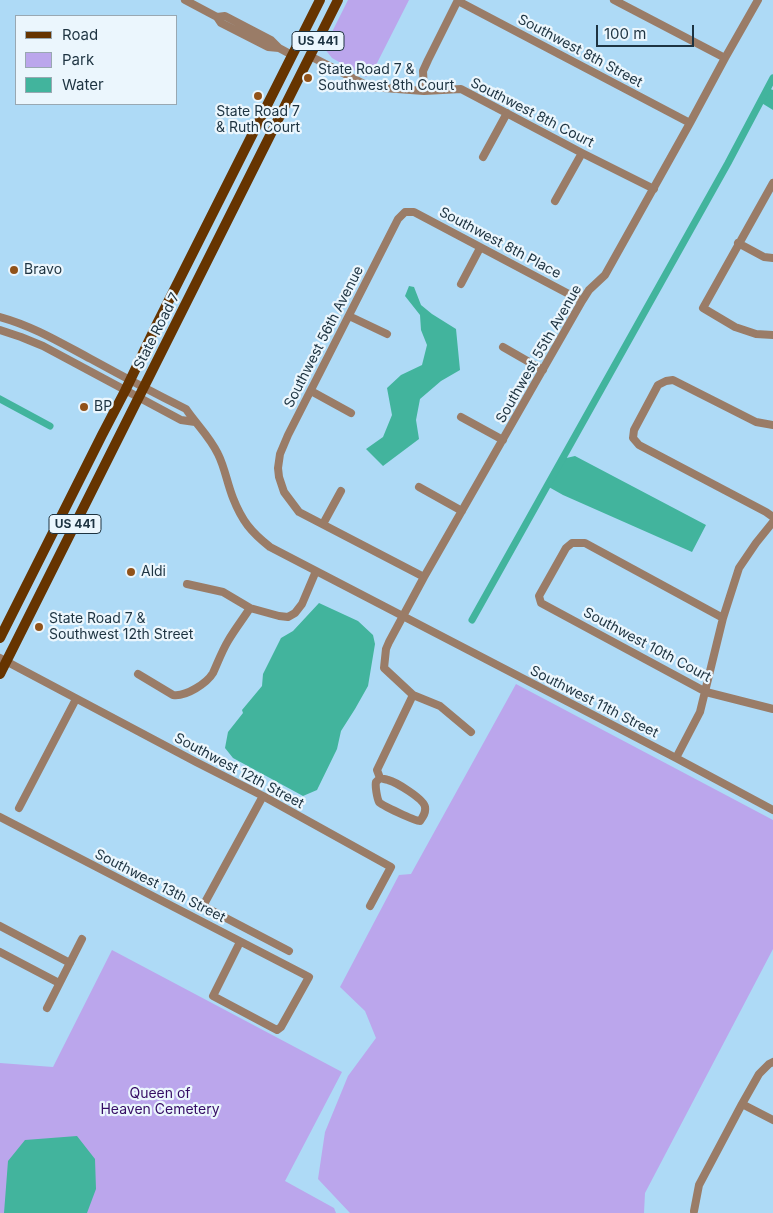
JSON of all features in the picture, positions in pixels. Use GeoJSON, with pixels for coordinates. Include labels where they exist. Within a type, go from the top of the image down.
{"type":"FeatureCollection","features":[{"type":"Feature","properties":{"kind":"main road","name":"State Road 7"},"geometry":{"type":"LineString","coordinates":[[0,638],[320,0]]}},
{"type":"Feature","properties":{"kind":"main road","name":"State Road 7"},"geometry":{"type":"LineString","coordinates":[[0,674],[3,660],[139,397],[338,0]]}},
{"type":"Feature","properties":{"kind":"main road"},"geometry":{"type":"LineString","coordinates":[[310,20],[306,43],[310,56]]}},
{"type":"Feature","properties":{"kind":"main road"},"geometry":{"type":"LineString","coordinates":[[292,55],[298,69],[297,82]]}},
{"type":"Feature","properties":{"kind":"main road"},"geometry":{"type":"LineString","coordinates":[[224,228],[221,211],[229,180]]}},
{"type":"Feature","properties":{"kind":"street"},"geometry":{"type":"LineString","coordinates":[[185,0],[217,17],[225,16],[272,40],[279,48],[292,55]]}},
{"type":"Feature","properties":{"kind":"street"},"geometry":{"type":"LineString","coordinates":[[424,91],[423,71],[458,0]]}},
{"type":"Feature","properties":{"kind":"street","name":"Southwest 8th Street"},"geometry":{"type":"LineString","coordinates":[[458,0],[690,123]]}},
{"type":"Feature","properties":{"kind":"street"},"geometry":{"type":"LineString","coordinates":[[614,0],[725,58]]}},
{"type":"Feature","properties":{"kind":"street","name":"Southwest 55th Avenue"},"geometry":{"type":"LineString","coordinates":[[403,617],[582,301],[589,290],[605,275],[758,0]]}},
{"type":"Feature","properties":{"kind":"street","name":"Southwest 8th Court"},"geometry":{"type":"LineString","coordinates":[[310,56],[370,87],[424,91],[461,89],[654,189]]}},
{"type":"Feature","properties":{"kind":"street"},"geometry":{"type":"LineString","coordinates":[[483,157],[507,113]]}},
{"type":"Feature","properties":{"kind":"street"},"geometry":{"type":"LineString","coordinates":[[555,201],[582,153]]}},
{"type":"Feature","properties":{"kind":"street"},"geometry":{"type":"LineString","coordinates":[[773,183],[702,308],[735,326],[756,334],[773,335]]}},
{"type":"Feature","properties":{"kind":"street","name":"Southwest 8th Place"},"geometry":{"type":"LineString","coordinates":[[405,212],[414,212],[582,301]]}},
{"type":"Feature","properties":{"kind":"street","name":"Southwest 56th Avenue"},"geometry":{"type":"LineString","coordinates":[[323,524],[300,512],[284,492],[278,468],[280,454],[398,219],[405,212]]}},
{"type":"Feature","properties":{"kind":"street"},"geometry":{"type":"LineString","coordinates":[[738,244],[764,257],[773,258]]}},
{"type":"Feature","properties":{"kind":"street"},"geometry":{"type":"LineString","coordinates":[[462,284],[480,248]]}},
{"type":"Feature","properties":{"kind":"street"},"geometry":{"type":"LineString","coordinates":[[349,316],[388,334]]}},
{"type":"Feature","properties":{"kind":"street","name":"Southwest 11th Street"},"geometry":{"type":"LineString","coordinates":[[0,317],[24,325],[59,341],[186,410],[205,432],[218,453],[233,498],[243,520],[255,535],[270,547],[773,810]]}},
{"type":"Feature","properties":{"kind":"street"},"geometry":{"type":"LineString","coordinates":[[0,330],[43,346],[181,420],[195,422]]}},
{"type":"Feature","properties":{"kind":"street"},"geometry":{"type":"LineString","coordinates":[[503,347],[543,370]]}},
{"type":"Feature","properties":{"kind":"street"},"geometry":{"type":"LineString","coordinates":[[773,425],[756,422],[673,380],[658,385],[634,430],[633,438],[640,445],[766,512],[773,518]]}},
{"type":"Feature","properties":{"kind":"street"},"geometry":{"type":"LineString","coordinates":[[311,391],[351,413]]}},
{"type":"Feature","properties":{"kind":"street"},"geometry":{"type":"LineString","coordinates":[[461,417],[503,440]]}},
{"type":"Feature","properties":{"kind":"street"},"geometry":{"type":"LineString","coordinates":[[419,487],[462,511]]}},
{"type":"Feature","properties":{"kind":"street"},"geometry":{"type":"LineString","coordinates":[[341,491],[323,524],[424,577]]}},
{"type":"Feature","properties":{"kind":"street"},"geometry":{"type":"LineString","coordinates":[[676,758],[700,712],[723,618],[740,568],[756,543],[773,522]]}},
{"type":"Feature","properties":{"kind":"street","name":"Southwest 10th Court"},"geometry":{"type":"LineString","coordinates":[[723,618],[585,543],[572,543],[566,548],[539,596],[541,603],[706,692],[773,709]]}},
{"type":"Feature","properties":{"kind":"street"},"geometry":{"type":"LineString","coordinates":[[187,584],[223,592],[250,608],[288,617],[295,613],[302,604],[316,571]]}},
{"type":"Feature","properties":{"kind":"street"},"geometry":{"type":"LineString","coordinates":[[138,674],[173,695],[178,696],[190,692],[206,681],[212,674],[224,648],[250,608]]}},
{"type":"Feature","properties":{"kind":"street"},"geometry":{"type":"LineString","coordinates":[[403,617],[386,650],[384,668],[413,694],[440,706],[471,732]]}},
{"type":"Feature","properties":{"kind":"street","name":"Southwest 12th Street"},"geometry":{"type":"LineString","coordinates":[[3,660],[262,796],[391,867],[370,906]]}},
{"type":"Feature","properties":{"kind":"street"},"geometry":{"type":"LineString","coordinates":[[380,778],[377,770],[413,694]]}},
{"type":"Feature","properties":{"kind":"street"},"geometry":{"type":"LineString","coordinates":[[19,808],[76,698]]}},
{"type":"Feature","properties":{"kind":"street"},"geometry":{"type":"LineString","coordinates":[[380,778],[397,784],[424,804],[426,810],[420,821],[383,806],[379,802],[375,787],[376,782],[380,778]]}},
{"type":"Feature","properties":{"kind":"street"},"geometry":{"type":"LineString","coordinates":[[262,796],[203,906],[289,951]]}},
{"type":"Feature","properties":{"kind":"street","name":"Southwest 13th Street"},"geometry":{"type":"LineString","coordinates":[[0,817],[308,977],[281,1027],[277,1030],[213,996],[240,942]]}},
{"type":"Feature","properties":{"kind":"street"},"geometry":{"type":"LineString","coordinates":[[0,926],[70,963]]}},
{"type":"Feature","properties":{"kind":"street"},"geometry":{"type":"LineString","coordinates":[[47,1008],[82,938]]}},
{"type":"Feature","properties":{"kind":"street"},"geometry":{"type":"LineString","coordinates":[[0,952],[59,983]]}},
{"type":"Feature","properties":{"kind":"street"},"geometry":{"type":"LineString","coordinates":[[694,1211],[699,1185],[759,1074],[773,1062]]}},
{"type":"Feature","properties":{"kind":"street"},"geometry":{"type":"LineString","coordinates":[[742,1104],[773,1120]]}},
{"type":"Feature","properties":{"kind":"green space"},"geometry":{"type":"Polygon","coordinates":[[[348,0],[409,0],[374,69],[366,77],[332,58],[324,48],[348,0]]]}},
{"type":"Feature","properties":{"kind":"green space"},"geometry":{"type":"Polygon","coordinates":[[[516,684],[773,820],[773,949],[645,1193],[644,1213],[350,1213],[318,1179],[325,1132],[348,1076],[376,1038],[365,1011],[340,987],[399,875],[411,874],[516,684]]]}},
{"type":"Feature","properties":{"kind":"green space","name":"Queen of Heaven Cemetery"},"geometry":{"type":"Polygon","coordinates":[[[112,950],[342,1072],[285,1181],[334,1208],[336,1213],[0,1213],[0,1063],[53,1067],[112,950]]]}},
{"type":"Feature","properties":{"kind":"water"},"geometry":{"type":"Polygon","coordinates":[[[768,88],[773,90],[773,110],[760,102],[768,88]]]}},
{"type":"Feature","properties":{"kind":"water"},"geometry":{"type":"Polygon","coordinates":[[[409,286],[414,287],[421,305],[456,329],[460,370],[441,381],[420,399],[416,420],[419,439],[383,466],[366,449],[383,437],[392,415],[387,388],[401,375],[422,365],[427,345],[421,330],[420,315],[405,296],[409,286]]]}},
{"type":"Feature","properties":{"kind":"water"},"geometry":{"type":"Polygon","coordinates":[[[575,456],[706,525],[692,552],[563,495],[547,486],[562,459],[575,456]]]}},
{"type":"Feature","properties":{"kind":"water"},"geometry":{"type":"Polygon","coordinates":[[[319,603],[358,621],[373,635],[375,644],[368,686],[341,731],[337,749],[317,790],[303,796],[233,758],[225,748],[228,732],[243,713],[242,710],[262,686],[263,674],[281,638],[293,631],[319,603]]]}},
{"type":"Feature","properties":{"kind":"water"},"geometry":{"type":"Polygon","coordinates":[[[77,1136],[95,1159],[96,1189],[87,1213],[4,1213],[8,1161],[25,1140],[77,1136]]]}},
{"type":"Feature","properties":{"kind":"waterway"},"geometry":{"type":"LineString","coordinates":[[472,620],[728,163],[773,78]]}},
{"type":"Feature","properties":{"kind":"waterway"},"geometry":{"type":"LineString","coordinates":[[0,399],[50,426]]}},
{"type":"Feature","properties":{"kind":"place","name":"State Road 7 & Southwest 8th Court"},"geometry":{"type":"Point","coordinates":[308,78]}},
{"type":"Feature","properties":{"kind":"place","name":"State Road 7 & Ruth Court"},"geometry":{"type":"Point","coordinates":[258,96]}},
{"type":"Feature","properties":{"kind":"place","name":"Bravo"},"geometry":{"type":"Point","coordinates":[14,270]}},
{"type":"Feature","properties":{"kind":"place","name":"BP"},"geometry":{"type":"Point","coordinates":[84,407]}},
{"type":"Feature","properties":{"kind":"place","name":"Aldi"},"geometry":{"type":"Point","coordinates":[131,572]}},
{"type":"Feature","properties":{"kind":"place","name":"State Road 7 & Southwest 12th Street"},"geometry":{"type":"Point","coordinates":[39,627]}}]}
